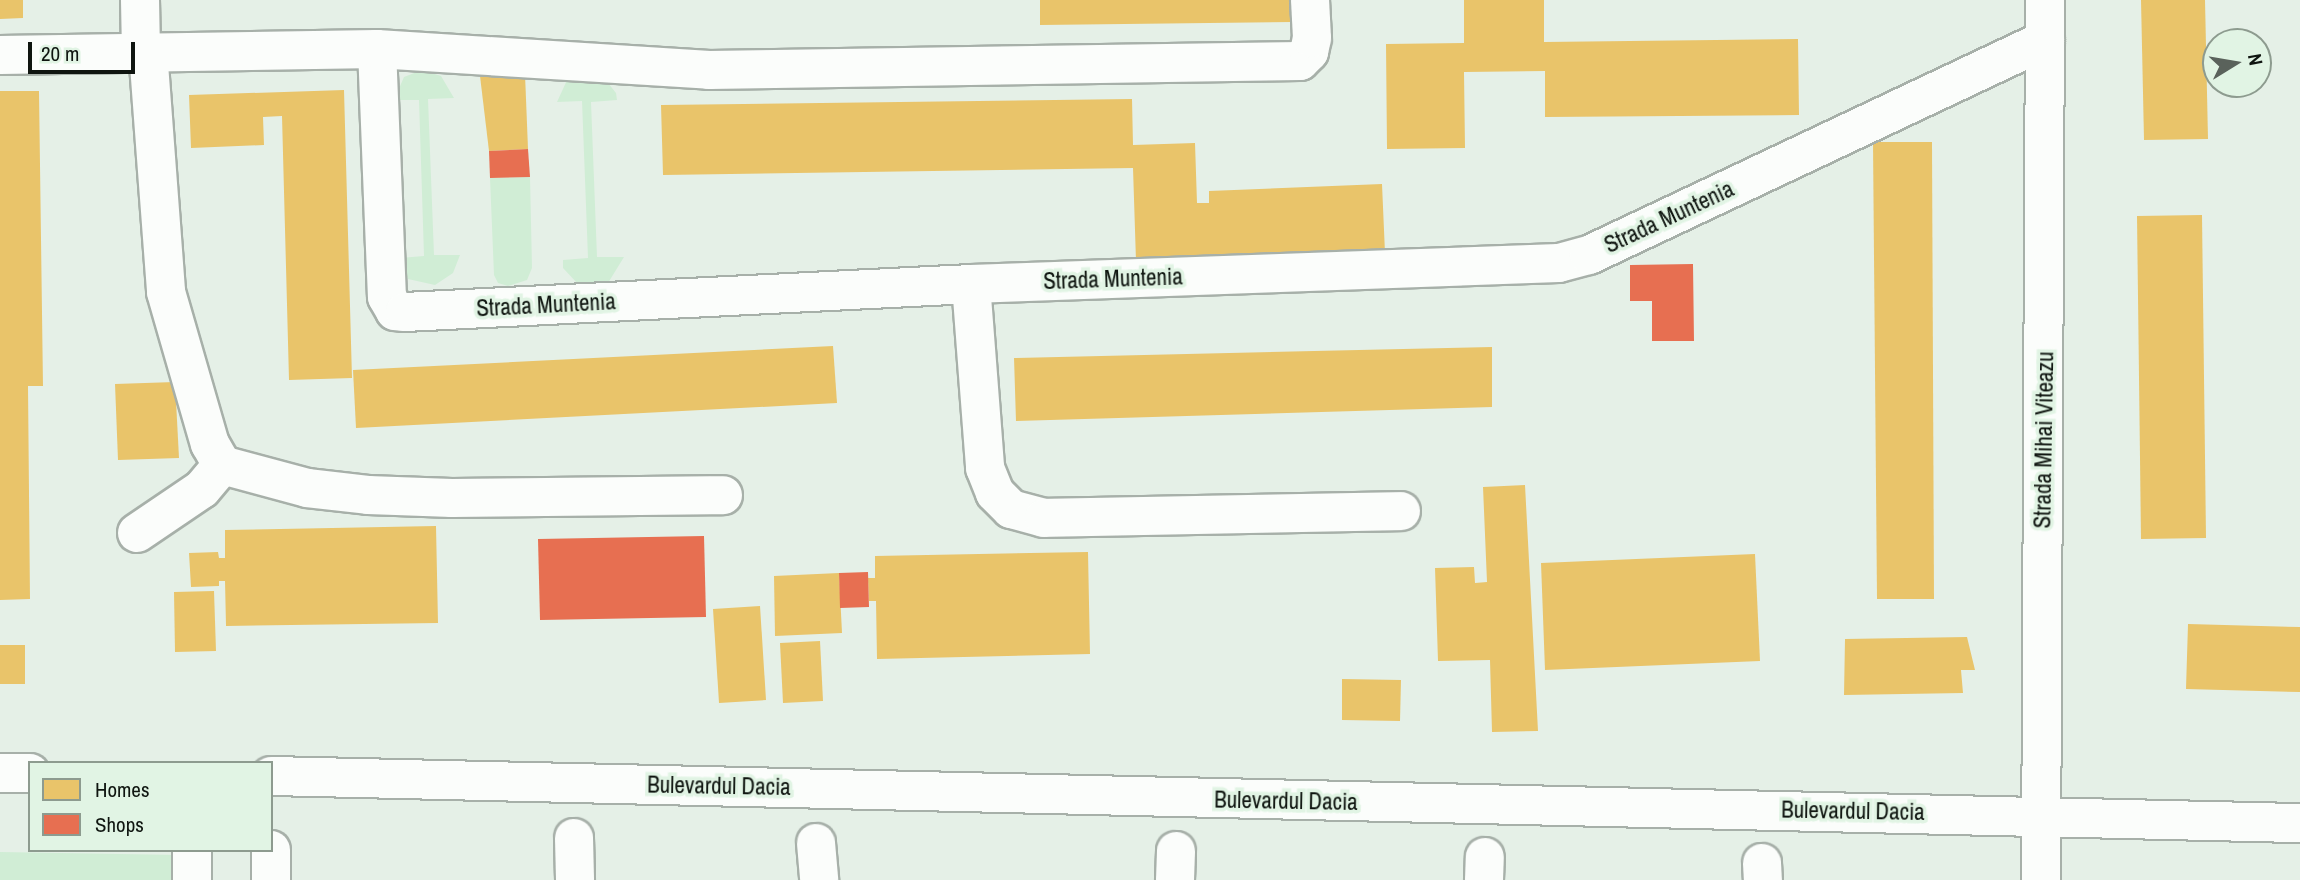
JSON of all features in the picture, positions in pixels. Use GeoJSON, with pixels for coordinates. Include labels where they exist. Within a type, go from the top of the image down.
{"type":"FeatureCollection","features":[{"type":"Feature","properties":{"kind":"street"},"geometry":{"type":"LineString","coordinates":[[139,0],[166,292],[210,444],[222,465],[295,486],[368,495],[452,498],[723,495]]}},
{"type":"Feature","properties":{"kind":"street"},"geometry":{"type":"LineString","coordinates":[[0,55],[377,49],[709,70],[1300,61],[1309,52],[1310,0]]}},
{"type":"Feature","properties":{"kind":"street","name":"Strada Mihai Viteazu"},"geometry":{"type":"LineString","coordinates":[[2041,880],[2039,815],[2045,0]]}},
{"type":"Feature","properties":{"kind":"street","name":"Strada Muntenia"},"geometry":{"type":"LineString","coordinates":[[377,49],[387,297],[395,310],[1574,260],[2045,40]]}},
{"type":"Feature","properties":{"kind":"street"},"geometry":{"type":"LineString","coordinates":[[971,284],[985,468],[995,493],[1011,509],[1044,518],[1401,511]]}},
{"type":"Feature","properties":{"kind":"street"},"geometry":{"type":"LineString","coordinates":[[137,533],[202,489],[222,465]]}},
{"type":"Feature","properties":{"kind":"street"},"geometry":{"type":"LineString","coordinates":[[0,773],[28,773]]}},
{"type":"Feature","properties":{"kind":"street","name":"Bulevardul Dacia"},"geometry":{"type":"LineString","coordinates":[[273,776],[2300,823]]}},
{"type":"Feature","properties":{"kind":"street"},"geometry":{"type":"LineString","coordinates":[[574,838],[575,880]]}},
{"type":"Feature","properties":{"kind":"street"},"geometry":{"type":"LineString","coordinates":[[192,852],[192,880]]}},
{"type":"Feature","properties":{"kind":"street"},"geometry":{"type":"LineString","coordinates":[[271,852],[271,880]]}},
{"type":"Feature","properties":{"kind":"green space"},"geometry":{"type":"Polygon","coordinates":[[[422,70],[441,76],[454,98],[428,99],[434,255],[460,255],[453,273],[435,285],[408,279],[400,258],[424,256],[419,100],[394,100],[404,77],[422,70]]]}},
{"type":"Feature","properties":{"kind":"green space"},"geometry":{"type":"Polygon","coordinates":[[[568,78],[604,78],[616,93],[617,100],[591,102],[597,257],[624,257],[608,283],[578,284],[563,268],[563,260],[588,258],[582,101],[557,102],[568,78]]]}},
{"type":"Feature","properties":{"kind":"green space"},"geometry":{"type":"Polygon","coordinates":[[[530,177],[532,268],[527,280],[508,286],[498,283],[494,275],[490,178],[530,177]]]}},
{"type":"Feature","properties":{"kind":"green space"},"geometry":{"type":"Polygon","coordinates":[[[0,852],[180,855],[181,880],[0,880],[0,852]]]}},
{"type":"Feature","properties":{"kind":"building: Homes"},"geometry":{"type":"Polygon","coordinates":[[[0,0],[23,0],[23,18],[0,19],[0,0]]]}},
{"type":"Feature","properties":{"kind":"building: Homes"},"geometry":{"type":"Polygon","coordinates":[[[1040,0],[1292,0],[1292,22],[1040,25],[1040,0]]]}},
{"type":"Feature","properties":{"kind":"building: Homes"},"geometry":{"type":"Polygon","coordinates":[[[1464,0],[1544,0],[1544,42],[1798,39],[1799,115],[1545,117],[1545,71],[1464,72],[1465,148],[1387,149],[1386,44],[1464,43],[1464,0]]]}},
{"type":"Feature","properties":{"kind":"building: Homes"},"geometry":{"type":"Polygon","coordinates":[[[2141,0],[2205,0],[2206,28],[2202,28],[2202,98],[2207,98],[2208,139],[2144,140],[2141,0]]]}},
{"type":"Feature","properties":{"kind":"building: Homes"},"geometry":{"type":"Polygon","coordinates":[[[525,74],[528,149],[489,151],[480,76],[525,74]]]}},
{"type":"Feature","properties":{"kind":"building: Homes"},"geometry":{"type":"Polygon","coordinates":[[[344,90],[352,378],[289,380],[282,116],[263,117],[264,145],[191,148],[189,95],[344,90]]]}},
{"type":"Feature","properties":{"kind":"building: Homes"},"geometry":{"type":"Polygon","coordinates":[[[0,91],[39,91],[43,386],[28,386],[30,599],[0,600],[0,91]]]}},
{"type":"Feature","properties":{"kind":"building: Homes"},"geometry":{"type":"Polygon","coordinates":[[[1132,99],[1133,145],[1195,143],[1197,203],[1209,203],[1209,191],[1382,184],[1385,253],[1136,261],[1133,168],[663,175],[661,105],[1132,99]]]}},
{"type":"Feature","properties":{"kind":"building: Homes"},"geometry":{"type":"Polygon","coordinates":[[[1873,142],[1932,142],[1934,599],[1877,599],[1873,142]]]}},
{"type":"Feature","properties":{"kind":"building: Homes"},"geometry":{"type":"Polygon","coordinates":[[[2202,215],[2206,538],[2141,539],[2137,216],[2202,215]]]}},
{"type":"Feature","properties":{"kind":"building: Homes"},"geometry":{"type":"Polygon","coordinates":[[[833,346],[837,403],[356,428],[353,370],[833,346]]]}},
{"type":"Feature","properties":{"kind":"building: Homes"},"geometry":{"type":"Polygon","coordinates":[[[1492,347],[1492,407],[1016,421],[1014,358],[1492,347]]]}},
{"type":"Feature","properties":{"kind":"building: Homes"},"geometry":{"type":"Polygon","coordinates":[[[175,382],[179,458],[118,460],[115,384],[175,382]]]}},
{"type":"Feature","properties":{"kind":"building: Homes"},"geometry":{"type":"Polygon","coordinates":[[[1525,485],[1538,731],[1492,732],[1490,660],[1438,661],[1435,568],[1474,567],[1475,583],[1487,582],[1483,487],[1525,485]]]}},
{"type":"Feature","properties":{"kind":"building: Homes"},"geometry":{"type":"Polygon","coordinates":[[[436,526],[438,623],[226,626],[225,581],[219,581],[219,586],[191,587],[189,553],[218,552],[219,558],[225,558],[225,530],[436,526]]]}},
{"type":"Feature","properties":{"kind":"building: Homes"},"geometry":{"type":"Polygon","coordinates":[[[1088,552],[1090,654],[877,659],[876,601],[869,601],[868,578],[875,578],[875,556],[1088,552]]]}},
{"type":"Feature","properties":{"kind":"building: Homes"},"geometry":{"type":"Polygon","coordinates":[[[1755,554],[1760,661],[1545,670],[1541,563],[1755,554]]]}},
{"type":"Feature","properties":{"kind":"building: Homes"},"geometry":{"type":"Polygon","coordinates":[[[839,573],[842,633],[775,636],[774,576],[839,573]]]}},
{"type":"Feature","properties":{"kind":"building: Homes"},"geometry":{"type":"Polygon","coordinates":[[[214,591],[216,651],[175,652],[174,592],[214,591]]]}},
{"type":"Feature","properties":{"kind":"building: Homes"},"geometry":{"type":"Polygon","coordinates":[[[760,606],[766,700],[719,703],[713,609],[760,606]]]}},
{"type":"Feature","properties":{"kind":"building: Homes"},"geometry":{"type":"Polygon","coordinates":[[[2188,624],[2300,627],[2300,692],[2186,689],[2188,624]]]}},
{"type":"Feature","properties":{"kind":"building: Homes"},"geometry":{"type":"Polygon","coordinates":[[[1967,637],[1975,670],[1961,670],[1963,693],[1844,695],[1845,639],[1967,637]]]}},
{"type":"Feature","properties":{"kind":"building: Homes"},"geometry":{"type":"Polygon","coordinates":[[[820,641],[823,701],[783,703],[780,643],[820,641]]]}},
{"type":"Feature","properties":{"kind":"building: Homes"},"geometry":{"type":"Polygon","coordinates":[[[0,645],[25,645],[25,684],[0,684],[0,645]]]}},
{"type":"Feature","properties":{"kind":"building: Homes"},"geometry":{"type":"Polygon","coordinates":[[[1342,679],[1401,680],[1400,721],[1342,720],[1342,679]]]}},
{"type":"Feature","properties":{"kind":"building: Shops"},"geometry":{"type":"Polygon","coordinates":[[[528,149],[530,177],[490,178],[489,151],[528,149]]]}},
{"type":"Feature","properties":{"kind":"building: Shops"},"geometry":{"type":"Polygon","coordinates":[[[1693,264],[1694,341],[1652,341],[1652,301],[1630,301],[1630,265],[1693,264]]]}},
{"type":"Feature","properties":{"kind":"building: Shops"},"geometry":{"type":"Polygon","coordinates":[[[704,536],[706,617],[540,620],[538,539],[704,536]]]}},
{"type":"Feature","properties":{"kind":"building: Shops"},"geometry":{"type":"Polygon","coordinates":[[[868,572],[869,607],[840,608],[839,573],[868,572]]]}}]}
